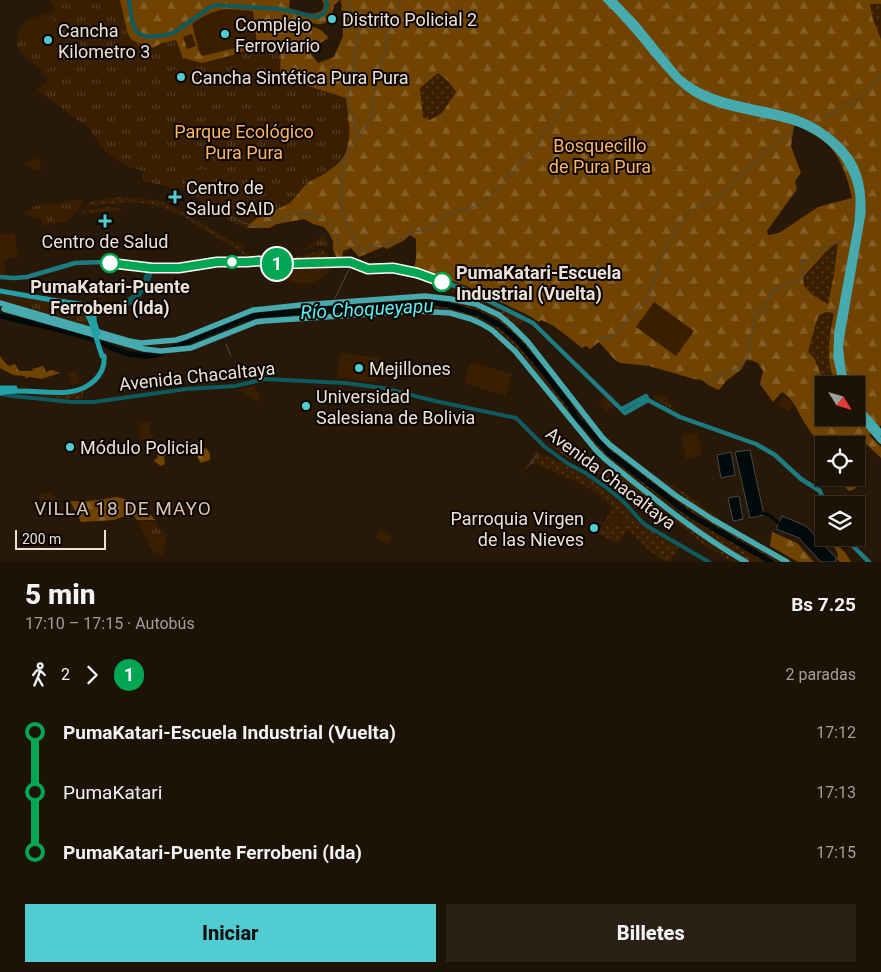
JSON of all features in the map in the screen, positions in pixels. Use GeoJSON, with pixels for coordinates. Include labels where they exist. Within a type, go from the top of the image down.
{"type":"FeatureCollection","features":[{"type":"Feature","properties":{"kind":"highway"},"geometry":{"type":"LineString","coordinates":[[606,0],[626,20],[675,78],[688,90],[725,106],[788,120],[804,126],[831,143],[846,160],[855,181],[859,211],[837,332],[836,358],[840,376]]}},
{"type":"Feature","properties":{"kind":"highway"},"geometry":{"type":"LineString","coordinates":[[613,0],[685,82],[710,96],[787,115],[808,123],[830,136],[856,167],[862,185],[863,212],[840,346],[844,376]]}},
{"type":"Feature","properties":{"kind":"highway"},"geometry":{"type":"LineString","coordinates":[[0,290],[69,303],[91,312],[104,364],[102,372],[97,378],[91,384],[78,391],[66,393],[7,391],[0,393]]}},
{"type":"Feature","properties":{"kind":"highway"},"geometry":{"type":"LineString","coordinates":[[0,304],[141,343],[169,341],[186,337],[252,310],[425,296],[451,298],[476,304],[499,315],[528,342],[592,425],[610,445],[675,495],[787,562]]}},
{"type":"Feature","properties":{"kind":"highway"},"geometry":{"type":"LineString","coordinates":[[0,307],[144,349],[161,352],[186,349],[264,320],[417,310],[450,312],[471,319],[492,330],[515,352],[605,459],[691,526],[746,562]]}},
{"type":"Feature","properties":{"kind":"highway"},"geometry":{"type":"LineString","coordinates":[[0,388],[76,389],[94,378],[100,368],[103,356]]}},
{"type":"Feature","properties":{"kind":"highway"},"geometry":{"type":"LineString","coordinates":[[865,414],[881,433]]}},
{"type":"Feature","properties":{"kind":"highway"},"geometry":{"type":"LineString","coordinates":[[865,422],[881,441]]}},
{"type":"Feature","properties":{"kind":"main road"},"geometry":{"type":"LineString","coordinates":[[0,277],[27,278],[75,263],[103,262],[150,268],[179,268],[224,262],[259,261],[280,264],[350,262],[368,269],[389,268],[422,274],[461,288],[533,323],[623,411],[647,398],[680,417],[756,444],[775,455],[801,479],[820,491],[822,496]]}},
{"type":"Feature","properties":{"kind":"main road","name":"Avenida Chacaltaya"},"geometry":{"type":"LineString","coordinates":[[0,388],[7,391]]}},
{"type":"Feature","properties":{"kind":"main road"},"geometry":{"type":"LineString","coordinates":[[854,546],[869,562]]}},
{"type":"Feature","properties":{"kind":"street"},"geometry":{"type":"LineString","coordinates":[[129,0],[135,29],[147,38],[150,38],[175,32],[212,6],[229,5],[281,9],[320,17],[327,7],[326,0]]}},
{"type":"Feature","properties":{"kind":"street"},"geometry":{"type":"LineString","coordinates":[[91,312],[114,310],[135,299],[148,281],[150,268]]}},
{"type":"Feature","properties":{"kind":"street","name":"Avenida Chacaltaya"},"geometry":{"type":"LineString","coordinates":[[0,393],[71,402],[94,402],[186,388],[235,386],[265,379],[294,380],[345,383],[383,388],[516,418],[545,447],[566,463],[587,474],[607,488],[624,502],[647,526],[709,562]]}},
{"type":"Feature","properties":{"kind":"street","name":"Avenida Chacaltaya"},"geometry":{"type":"LineString","coordinates":[[7,391],[25,397]]}},
{"type":"Feature","properties":{"kind":"green space","name":"Bosquecillo de Pura Pura"},"geometry":{"type":"Polygon","coordinates":[[[51,0],[290,0],[289,8],[318,13],[323,8],[322,0],[340,0],[334,5],[331,16],[325,23],[317,24],[301,19],[305,23],[321,30],[329,38],[316,46],[311,54],[318,63],[334,57],[343,36],[341,0],[881,0],[881,4],[870,4],[873,19],[881,39],[881,425],[869,435],[881,447],[881,458],[865,443],[865,436],[815,436],[815,438],[788,397],[782,392],[773,402],[760,384],[763,371],[758,363],[751,360],[747,359],[741,370],[727,380],[719,390],[702,380],[649,366],[621,363],[616,361],[599,342],[590,349],[586,346],[582,348],[554,326],[541,320],[539,322],[466,286],[414,268],[416,239],[410,235],[387,249],[383,247],[359,257],[351,248],[343,251],[342,259],[337,258],[333,250],[333,241],[324,227],[304,219],[277,224],[269,228],[247,228],[233,222],[185,190],[143,181],[144,171],[126,165],[111,153],[84,57],[51,0]],[[438,73],[420,88],[423,117],[430,120],[442,113],[456,92],[449,82],[438,73]],[[798,125],[794,126],[791,146],[801,173],[795,181],[797,189],[767,231],[768,235],[779,233],[818,207],[852,198],[847,178],[835,153],[827,144],[798,125]],[[838,242],[803,277],[804,286],[814,296],[828,304],[834,274],[838,242]],[[826,312],[818,316],[808,352],[814,358],[822,376],[815,376],[815,426],[865,426],[865,376],[833,376],[829,358],[834,313],[826,312]]]}},
{"type":"Feature","properties":{"kind":"green space","name":"Parque Ecológico Pura Pura"},"geometry":{"type":"Polygon","coordinates":[[[51,0],[120,0],[126,27],[131,39],[150,45],[152,48],[162,43],[176,40],[183,58],[202,63],[281,41],[280,77],[346,98],[349,137],[346,152],[336,165],[308,183],[289,203],[260,217],[247,228],[233,222],[185,190],[143,181],[144,171],[126,165],[108,155],[90,129],[37,90],[48,78],[42,74],[43,71],[21,52],[17,39],[21,28],[27,21],[55,11],[51,0]]]}},
{"type":"Feature","properties":{"kind":"green space"},"geometry":{"type":"Polygon","coordinates":[[[870,3],[881,4],[881,39],[873,19],[870,3]]]}},
{"type":"Feature","properties":{"kind":"green space","name":"Complejo Ferroviario"},"geometry":{"type":"Polygon","coordinates":[[[227,9],[253,11],[257,43],[202,56],[192,24],[209,14],[227,9]]]}},
{"type":"Feature","properties":{"kind":"green space","name":"Cancha Kilometro 3"},"geometry":{"type":"Polygon","coordinates":[[[49,14],[72,52],[48,69],[24,28],[49,14]]]}},
{"type":"Feature","properties":{"kind":"green space"},"geometry":{"type":"Polygon","coordinates":[[[192,34],[196,46],[187,49],[183,37],[192,34]]]}},
{"type":"Feature","properties":{"kind":"green space","name":"Cancha Sintética Pura Pura"},"geometry":{"type":"Polygon","coordinates":[[[194,64],[198,82],[168,90],[163,73],[194,64]]]}},
{"type":"Feature","properties":{"kind":"green space"},"geometry":{"type":"Polygon","coordinates":[[[438,73],[449,82],[456,92],[442,113],[430,120],[423,117],[420,88],[438,73]]]}},
{"type":"Feature","properties":{"kind":"green space"},"geometry":{"type":"Polygon","coordinates":[[[38,158],[41,170],[34,170],[24,164],[26,162],[38,158]]]}},
{"type":"Feature","properties":{"kind":"green space"},"geometry":{"type":"Polygon","coordinates":[[[204,169],[208,178],[209,194],[192,189],[189,184],[180,178],[181,170],[204,169]]]}},
{"type":"Feature","properties":{"kind":"green space"},"geometry":{"type":"Polygon","coordinates":[[[232,195],[254,205],[248,218],[226,207],[232,195]]]}},
{"type":"Feature","properties":{"kind":"green space"},"geometry":{"type":"Polygon","coordinates":[[[120,197],[156,200],[174,207],[234,243],[244,244],[240,250],[249,255],[269,257],[271,251],[283,256],[299,256],[323,250],[328,254],[329,260],[282,262],[249,258],[181,215],[164,208],[130,202],[87,205],[89,202],[120,197]]]}},
{"type":"Feature","properties":{"kind":"green space"},"geometry":{"type":"Polygon","coordinates":[[[82,200],[83,203],[76,213],[69,218],[69,221],[44,226],[42,220],[23,214],[35,206],[82,200]]]}},
{"type":"Feature","properties":{"kind":"green space"},"geometry":{"type":"Polygon","coordinates":[[[110,207],[119,208],[122,212],[110,211],[81,214],[85,210],[110,207]]]}},
{"type":"Feature","properties":{"kind":"green space"},"geometry":{"type":"Polygon","coordinates":[[[67,210],[68,218],[52,220],[52,212],[67,210]]]}},
{"type":"Feature","properties":{"kind":"green space"},"geometry":{"type":"Polygon","coordinates":[[[15,233],[18,258],[4,259],[6,275],[0,274],[0,234],[15,233]]]}},
{"type":"Feature","properties":{"kind":"green space"},"geometry":{"type":"Polygon","coordinates":[[[323,235],[329,247],[319,245],[302,251],[323,235]]]}},
{"type":"Feature","properties":{"kind":"green space"},"geometry":{"type":"Polygon","coordinates":[[[838,241],[829,304],[814,296],[804,286],[803,277],[814,267],[821,255],[838,241]]]}},
{"type":"Feature","properties":{"kind":"green space"},"geometry":{"type":"Polygon","coordinates":[[[268,266],[328,266],[330,268],[321,279],[303,284],[290,281],[268,268],[268,266]]]}},
{"type":"Feature","properties":{"kind":"green space"},"geometry":{"type":"Polygon","coordinates":[[[440,283],[524,320],[519,327],[486,304],[454,296],[455,293],[440,283]]]}},
{"type":"Feature","properties":{"kind":"green space"},"geometry":{"type":"Polygon","coordinates":[[[0,294],[52,301],[65,305],[77,310],[85,317],[89,326],[0,300],[0,294]]]}},
{"type":"Feature","properties":{"kind":"green space"},"geometry":{"type":"Polygon","coordinates":[[[423,299],[461,303],[488,311],[502,321],[515,331],[617,454],[782,562],[776,562],[690,512],[613,453],[598,439],[521,342],[500,323],[477,311],[438,301],[388,305],[389,301],[423,299]]]}},
{"type":"Feature","properties":{"kind":"green space"},"geometry":{"type":"Polygon","coordinates":[[[654,302],[694,331],[676,356],[636,327],[654,302]]]}},
{"type":"Feature","properties":{"kind":"green space"},"geometry":{"type":"Polygon","coordinates":[[[434,305],[476,315],[506,331],[522,348],[607,454],[688,516],[768,562],[750,562],[734,552],[708,535],[613,462],[581,429],[519,351],[502,333],[489,324],[480,319],[442,308],[419,307],[389,310],[388,307],[434,305]]]}},
{"type":"Feature","properties":{"kind":"green space"},"geometry":{"type":"Polygon","coordinates":[[[62,306],[77,311],[74,319],[59,314],[62,306]]]}},
{"type":"Feature","properties":{"kind":"green space"},"geometry":{"type":"Polygon","coordinates":[[[826,312],[835,312],[829,337],[832,376],[821,376],[808,352],[818,316],[826,312]]]}},
{"type":"Feature","properties":{"kind":"green space","name":"Mejillones"},"geometry":{"type":"Polygon","coordinates":[[[340,353],[381,358],[377,383],[337,378],[340,353]]]}},
{"type":"Feature","properties":{"kind":"green space"},"geometry":{"type":"Polygon","coordinates":[[[0,356],[6,364],[10,366],[15,364],[19,371],[33,371],[32,369],[43,366],[46,372],[52,370],[60,373],[41,379],[13,375],[0,368],[0,356]]]}},
{"type":"Feature","properties":{"kind":"green space"},"geometry":{"type":"Polygon","coordinates":[[[470,362],[512,374],[505,396],[464,383],[470,362]]]}},
{"type":"Feature","properties":{"kind":"green space"},"geometry":{"type":"Polygon","coordinates":[[[434,368],[449,371],[447,379],[433,375],[434,368]]]}},
{"type":"Feature","properties":{"kind":"green space"},"geometry":{"type":"Polygon","coordinates":[[[76,371],[80,383],[72,385],[68,373],[76,371]]]}},
{"type":"Feature","properties":{"kind":"green space"},"geometry":{"type":"Polygon","coordinates":[[[188,381],[211,381],[213,384],[188,385],[188,381]]]}},
{"type":"Feature","properties":{"kind":"green space"},"geometry":{"type":"Polygon","coordinates":[[[254,385],[260,400],[258,402],[237,390],[254,385]]]}},
{"type":"Feature","properties":{"kind":"green space"},"geometry":{"type":"Polygon","coordinates":[[[83,391],[83,399],[73,400],[14,392],[72,394],[83,391]]]}},
{"type":"Feature","properties":{"kind":"green space"},"geometry":{"type":"Polygon","coordinates":[[[663,395],[679,413],[653,398],[663,395]]]}},
{"type":"Feature","properties":{"kind":"green space"},"geometry":{"type":"Polygon","coordinates":[[[605,396],[614,406],[609,410],[605,410],[598,403],[605,396]]]}},
{"type":"Feature","properties":{"kind":"green space"},"geometry":{"type":"Polygon","coordinates":[[[784,396],[794,405],[788,412],[778,404],[784,396]]]}},
{"type":"Feature","properties":{"kind":"green space"},"geometry":{"type":"Polygon","coordinates":[[[149,422],[152,439],[141,440],[139,423],[149,422]]]}},
{"type":"Feature","properties":{"kind":"green space"},"geometry":{"type":"Polygon","coordinates":[[[697,432],[702,455],[686,459],[681,436],[697,432]]]}},
{"type":"Feature","properties":{"kind":"green space"},"geometry":{"type":"Polygon","coordinates":[[[196,442],[199,442],[200,447],[207,449],[210,454],[210,460],[200,463],[195,449],[196,442]]]}},
{"type":"Feature","properties":{"kind":"green space"},"geometry":{"type":"Polygon","coordinates":[[[554,442],[615,473],[614,469],[707,542],[739,562],[732,562],[703,544],[652,503],[650,507],[625,493],[621,493],[604,478],[556,451],[550,446],[554,442]]]}},
{"type":"Feature","properties":{"kind":"green space"},"geometry":{"type":"Polygon","coordinates":[[[156,449],[163,450],[165,464],[161,466],[154,461],[158,458],[156,449]]]}},
{"type":"Feature","properties":{"kind":"green space"},"geometry":{"type":"Polygon","coordinates":[[[536,452],[555,459],[591,480],[625,505],[636,520],[679,548],[670,562],[664,562],[628,530],[617,544],[597,533],[613,508],[589,488],[535,463],[530,465],[521,474],[536,452]]]}},
{"type":"Feature","properties":{"kind":"green space"},"geometry":{"type":"Polygon","coordinates":[[[652,474],[686,493],[720,521],[693,503],[652,474]]]}},
{"type":"Feature","properties":{"kind":"green space"},"geometry":{"type":"Polygon","coordinates":[[[844,486],[856,486],[855,489],[849,491],[844,486]]]}},
{"type":"Feature","properties":{"kind":"green space"},"geometry":{"type":"Polygon","coordinates":[[[52,491],[55,500],[41,504],[38,495],[52,491]]]}},
{"type":"Feature","properties":{"kind":"green space"},"geometry":{"type":"Polygon","coordinates":[[[116,497],[138,505],[155,520],[137,520],[134,516],[128,515],[114,520],[81,522],[70,501],[93,501],[116,497]]]}},
{"type":"Feature","properties":{"kind":"green space"},"geometry":{"type":"Polygon","coordinates":[[[165,503],[179,504],[179,513],[164,512],[165,503]]]}},
{"type":"Feature","properties":{"kind":"green space"},"geometry":{"type":"Polygon","coordinates":[[[612,513],[625,519],[621,527],[608,521],[612,513]]]}},
{"type":"Feature","properties":{"kind":"green space"},"geometry":{"type":"Polygon","coordinates":[[[138,521],[156,521],[160,530],[167,535],[163,555],[153,552],[138,521]]]}},
{"type":"Feature","properties":{"kind":"green space"},"geometry":{"type":"Polygon","coordinates":[[[380,529],[393,536],[388,545],[375,538],[380,529]]]}},
{"type":"Feature","properties":{"kind":"green space"},"geometry":{"type":"Polygon","coordinates":[[[772,532],[797,543],[814,562],[798,562],[770,546],[772,532]]]}},
{"type":"Feature","properties":{"kind":"green space"},"geometry":{"type":"Polygon","coordinates":[[[834,546],[838,546],[845,552],[851,562],[840,562],[837,559],[838,554],[834,546]]]}},
{"type":"Feature","properties":{"kind":"shaded area"},"geometry":{"type":"Polygon","coordinates":[[[750,450],[764,515],[750,518],[735,452],[750,450]]]}},
{"type":"Feature","properties":{"kind":"shaded area"},"geometry":{"type":"Polygon","coordinates":[[[731,452],[735,475],[721,478],[717,455],[731,452]]]}},
{"type":"Feature","properties":{"kind":"shaded area"},"geometry":{"type":"Polygon","coordinates":[[[739,496],[743,519],[733,521],[728,498],[739,496]]]}},
{"type":"Feature","properties":{"kind":"shaded area"},"geometry":{"type":"Polygon","coordinates":[[[782,516],[806,526],[815,536],[815,546],[825,546],[836,558],[835,562],[821,562],[799,538],[776,529],[782,516]]]}},
{"type":"Feature","properties":{"kind":"waterway"},"geometry":{"type":"LineString","coordinates":[[349,0],[356,18],[358,34],[348,96],[349,108],[357,135]]}},
{"type":"Feature","properties":{"kind":"waterway"},"geometry":{"type":"LineString","coordinates":[[358,254],[359,247],[342,212],[343,163],[347,152],[363,132],[371,114],[387,36],[400,0]]}},
{"type":"Feature","properties":{"kind":"waterway"},"geometry":{"type":"LineString","coordinates":[[665,5],[668,0]]}},
{"type":"Feature","properties":{"kind":"waterway"},"geometry":{"type":"LineString","coordinates":[[825,118],[849,103],[856,104],[881,76]]}},
{"type":"Feature","properties":{"kind":"waterway"},"geometry":{"type":"LineString","coordinates":[[361,252],[374,245],[389,243],[401,239],[410,233],[424,230],[457,210],[475,207],[486,201],[531,153],[576,89]]}},
{"type":"Feature","properties":{"kind":"waterway"},"geometry":{"type":"LineString","coordinates":[[598,338],[613,336],[623,327],[629,316],[649,298],[658,264],[677,228],[684,219],[695,208],[721,194],[753,164],[759,155],[793,132]]}},
{"type":"Feature","properties":{"kind":"waterway"},"geometry":{"type":"LineString","coordinates":[[223,211],[241,222],[254,225],[262,225],[291,215],[306,213],[317,216],[327,221],[335,233],[338,240],[338,249]]}},
{"type":"Feature","properties":{"kind":"waterway"},"geometry":{"type":"LineString","coordinates":[[705,381],[739,368],[747,359],[756,311],[765,310],[765,303],[769,300],[770,292],[781,288],[783,285],[803,279],[800,261],[810,261],[821,249],[842,241]]}},
{"type":"Feature","properties":{"kind":"waterway"},"geometry":{"type":"LineString","coordinates":[[335,298],[351,265]]}},
{"type":"Feature","properties":{"kind":"waterway","name":"Río Choqueyapu"},"geometry":{"type":"LineString","coordinates":[[0,316],[94,339],[117,350],[146,356],[156,355],[243,319],[258,315],[429,302],[448,305],[479,314],[501,326],[518,341],[568,403],[577,419],[609,453],[689,514],[771,562]]}},
{"type":"Feature","properties":{"kind":"waterway"},"geometry":{"type":"LineString","coordinates":[[226,344],[231,356]]}},
{"type":"Feature","properties":{"kind":"waterway"},"geometry":{"type":"LineString","coordinates":[[529,465],[538,453]]}},
{"type":"Feature","properties":{"kind":"waterway"},"geometry":{"type":"LineString","coordinates":[[763,513],[779,523]]}},
{"type":"Feature","properties":{"kind":"bus line","name":"1"},"geometry":{"type":"LineString","coordinates":[[110,263],[152,268],[184,268],[217,262],[259,261],[280,264],[352,262],[372,270],[393,268],[422,274],[442,282]]}},
{"type":"Feature","properties":{"kind":"place","name":"Distrito Policial 2"},"geometry":{"type":"Point","coordinates":[332,19]}},
{"type":"Feature","properties":{"kind":"place","name":"Complejo Ferroviario"},"geometry":{"type":"Point","coordinates":[225,34]}},
{"type":"Feature","properties":{"kind":"place","name":"Cancha Kilometro 3"},"geometry":{"type":"Point","coordinates":[48,40]}},
{"type":"Feature","properties":{"kind":"place","name":"Cancha Sintética Pura Pura"},"geometry":{"type":"Point","coordinates":[181,77]}},
{"type":"Feature","properties":{"kind":"place","name":"Centro de Salud SAID"},"geometry":{"type":"Point","coordinates":[175,197]}},
{"type":"Feature","properties":{"kind":"place","name":"Centro de Salud"},"geometry":{"type":"Point","coordinates":[105,221]}},
{"type":"Feature","properties":{"kind":"place","name":"PumaKatari-Puente Ferrobeni (Ida)"},"geometry":{"type":"Point","coordinates":[110,263]}},
{"type":"Feature","properties":{"kind":"place","name":"PumaKatari-Escuela Industrial (Vuelta)"},"geometry":{"type":"Point","coordinates":[442,282]}},
{"type":"Feature","properties":{"kind":"place","name":"Mejillones"},"geometry":{"type":"Point","coordinates":[359,368]}},
{"type":"Feature","properties":{"kind":"place","name":"Universidad Salesiana de Bolivia"},"geometry":{"type":"Point","coordinates":[306,406]}},
{"type":"Feature","properties":{"kind":"place","name":"Módulo Policial"},"geometry":{"type":"Point","coordinates":[70,447]}},
{"type":"Feature","properties":{"kind":"place","name":"Parroquia Virgen de las Nieves"},"geometry":{"type":"Point","coordinates":[594,528]}},
{"type":"Feature","properties":{"kind":"district","name":"VILLA 18 DE MAYO"},"geometry":{"type":"Point","coordinates":[123,508]}}]}
